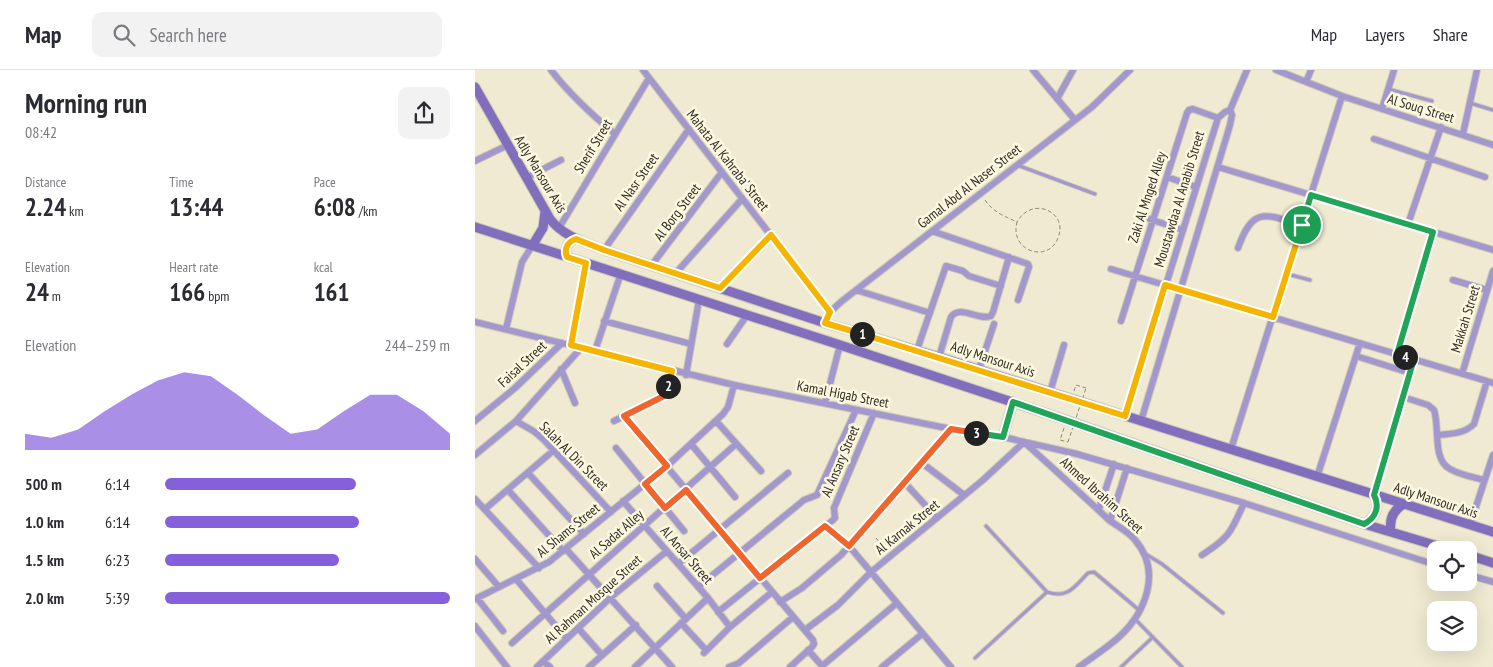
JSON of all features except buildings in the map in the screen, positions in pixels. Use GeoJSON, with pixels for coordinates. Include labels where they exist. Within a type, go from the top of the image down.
{"type":"FeatureCollection","features":[{"type":"Feature","properties":{"kind":"main road","name":"Adly Mansour Axis"},"geometry":{"type":"LineString","coordinates":[[475,87],[478,99],[508,145],[545,211],[559,228],[576,239],[651,266],[825,323],[939,356],[1493,532]]}},
{"type":"Feature","properties":{"kind":"main road"},"geometry":{"type":"LineString","coordinates":[[532,246],[543,228],[545,211]]}},
{"type":"Feature","properties":{"kind":"main road"},"geometry":{"type":"LineString","coordinates":[[475,227],[1013,402],[1364,524],[1427,542]]}},
{"type":"Feature","properties":{"kind":"main road"},"geometry":{"type":"LineString","coordinates":[[567,257],[565,250],[569,242],[576,239]]}},
{"type":"Feature","properties":{"kind":"main road"},"geometry":{"type":"LineString","coordinates":[[1003,437],[1013,402]]}},
{"type":"Feature","properties":{"kind":"main road"},"geometry":{"type":"LineString","coordinates":[[1364,524],[1372,519],[1376,511],[1377,503],[1374,495]]}},
{"type":"Feature","properties":{"kind":"main road"},"geometry":{"type":"LineString","coordinates":[[1391,531],[1390,522],[1393,513],[1403,504]]}},
{"type":"Feature","properties":{"kind":"main road"},"geometry":{"type":"LineString","coordinates":[[1477,558],[1493,563]]}},
{"type":"Feature","properties":{"kind":"street"},"geometry":{"type":"LineString","coordinates":[[552,70],[564,87],[587,111],[615,134]]}},
{"type":"Feature","properties":{"kind":"street","name":"Mahata Al Kahraba' Street"},"geometry":{"type":"LineString","coordinates":[[643,70],[830,312]]}},
{"type":"Feature","properties":{"kind":"street"},"geometry":{"type":"LineString","coordinates":[[1033,70],[1075,120]]}},
{"type":"Feature","properties":{"kind":"street"},"geometry":{"type":"LineString","coordinates":[[1039,77],[1043,70]]}},
{"type":"Feature","properties":{"kind":"street"},"geometry":{"type":"LineString","coordinates":[[1057,99],[1073,70]]}},
{"type":"Feature","properties":{"kind":"street","name":"Gamal Abd Al Naser Street"},"geometry":{"type":"LineString","coordinates":[[825,323],[835,306],[1092,107],[1130,70]]}},
{"type":"Feature","properties":{"kind":"street","name":"Moustawdaa Al Anabib Street"},"geometry":{"type":"LineString","coordinates":[[1141,421],[1232,120],[1230,110],[1247,70]]}},
{"type":"Feature","properties":{"kind":"street","name":"Al Souq Street"},"geometry":{"type":"LineString","coordinates":[[1276,70],[1342,96],[1493,144]]}},
{"type":"Feature","properties":{"kind":"street"},"geometry":{"type":"LineString","coordinates":[[1306,82],[1311,70]]}},
{"type":"Feature","properties":{"kind":"street"},"geometry":{"type":"LineString","coordinates":[[1382,109],[1393,70]]}},
{"type":"Feature","properties":{"kind":"street"},"geometry":{"type":"LineString","coordinates":[[1463,134],[1477,70]]}},
{"type":"Feature","properties":{"kind":"street","name":"Sherif Street"},"geometry":{"type":"LineString","coordinates":[[559,228],[649,78]]}},
{"type":"Feature","properties":{"kind":"street"},"geometry":{"type":"LineString","coordinates":[[1231,449],[1342,96]]}},
{"type":"Feature","properties":{"kind":"street","name":"Zaki Al Mnged Alley"},"geometry":{"type":"LineString","coordinates":[[1121,321],[1189,110],[1193,109],[1218,118]]}},
{"type":"Feature","properties":{"kind":"street","name":"Moustawdaa Al Anabib Street"},"geometry":{"type":"LineString","coordinates":[[1125,416],[1218,118],[1230,110]]}},
{"type":"Feature","properties":{"kind":"street"},"geometry":{"type":"LineString","coordinates":[[1408,224],[1441,127]]}},
{"type":"Feature","properties":{"kind":"street","name":"Al Nasr Street"},"geometry":{"type":"LineString","coordinates":[[604,250],[689,129]]}},
{"type":"Feature","properties":{"kind":"street"},"geometry":{"type":"LineString","coordinates":[[1374,139],[1485,177]]}},
{"type":"Feature","properties":{"kind":"street"},"geometry":{"type":"LineString","coordinates":[[475,161],[508,145]]}},
{"type":"Feature","properties":{"kind":"street"},"geometry":{"type":"LineString","coordinates":[[526,178],[561,160]]}},
{"type":"Feature","properties":{"kind":"street"},"geometry":{"type":"LineString","coordinates":[[1218,167],[1493,250]]}},
{"type":"Feature","properties":{"kind":"street","name":"Al Borg Street"},"geometry":{"type":"LineString","coordinates":[[651,266],[722,172]]}},
{"type":"Feature","properties":{"kind":"street"},"geometry":{"type":"LineString","coordinates":[[1167,178],[1196,187]]}},
{"type":"Feature","properties":{"kind":"street"},"geometry":{"type":"LineString","coordinates":[[675,274],[742,199]]}},
{"type":"Feature","properties":{"kind":"street"},"geometry":{"type":"LineString","coordinates":[[1140,216],[1183,230]]}},
{"type":"Feature","properties":{"kind":"street"},"geometry":{"type":"LineString","coordinates":[[1238,248],[1247,227],[1257,218],[1269,216],[1302,225]]}},
{"type":"Feature","properties":{"kind":"street"},"geometry":{"type":"LineString","coordinates":[[932,231],[1027,263],[1029,266],[1018,300]]}},
{"type":"Feature","properties":{"kind":"street"},"geometry":{"type":"LineString","coordinates":[[1397,354],[1433,232]]}},
{"type":"Feature","properties":{"kind":"street"},"geometry":{"type":"LineString","coordinates":[[720,288],[771,235]]}},
{"type":"Feature","properties":{"kind":"street"},"geometry":{"type":"LineString","coordinates":[[506,329],[522,262],[532,246]]}},
{"type":"Feature","properties":{"kind":"street"},"geometry":{"type":"LineString","coordinates":[[939,356],[951,317],[954,313],[958,311],[983,317],[991,316],[1009,257]]}},
{"type":"Feature","properties":{"kind":"street"},"geometry":{"type":"LineString","coordinates":[[567,344],[586,263]]}},
{"type":"Feature","properties":{"kind":"street"},"geometry":{"type":"LineString","coordinates":[[917,350],[946,266],[963,271],[969,276],[1001,286]]}},
{"type":"Feature","properties":{"kind":"street"},"geometry":{"type":"LineString","coordinates":[[1111,269],[1490,382],[1474,424],[1465,430],[1437,435]]}},
{"type":"Feature","properties":{"kind":"street","name":"Makkah Street"},"geometry":{"type":"LineString","coordinates":[[1462,374],[1493,271]]}},
{"type":"Feature","properties":{"kind":"street"},"geometry":{"type":"LineString","coordinates":[[595,351],[621,273]]}},
{"type":"Feature","properties":{"kind":"street"},"geometry":{"type":"LineString","coordinates":[[1453,280],[1486,293],[1493,298]]}},
{"type":"Feature","properties":{"kind":"street"},"geometry":{"type":"LineString","coordinates":[[857,290],[930,313]]}},
{"type":"Feature","properties":{"kind":"street"},"geometry":{"type":"LineString","coordinates":[[686,374],[699,300]]}},
{"type":"Feature","properties":{"kind":"street"},"geometry":{"type":"LineString","coordinates":[[727,344],[747,316]]}},
{"type":"Feature","properties":{"kind":"street"},"geometry":{"type":"LineString","coordinates":[[604,321],[691,344]]}},
{"type":"Feature","properties":{"kind":"street","name":"Kamal Higab Street"},"geometry":{"type":"LineString","coordinates":[[475,322],[734,385],[951,429],[1003,437],[1114,464],[1244,503],[1427,562]]}},
{"type":"Feature","properties":{"kind":"street"},"geometry":{"type":"LineString","coordinates":[[979,369],[994,324]]}},
{"type":"Feature","properties":{"kind":"street"},"geometry":{"type":"LineString","coordinates":[[1317,477],[1360,343]]}},
{"type":"Feature","properties":{"kind":"street","name":"Faisal Street"},"geometry":{"type":"LineString","coordinates":[[475,421],[567,344]]}},
{"type":"Feature","properties":{"kind":"street"},"geometry":{"type":"LineString","coordinates":[[825,403],[840,345]]}},
{"type":"Feature","properties":{"kind":"street"},"geometry":{"type":"LineString","coordinates":[[1049,392],[1064,345]]}},
{"type":"Feature","properties":{"kind":"street"},"geometry":{"type":"LineString","coordinates":[[475,455],[516,421],[581,348]]}},
{"type":"Feature","properties":{"kind":"street"},"geometry":{"type":"LineString","coordinates":[[1355,356],[1410,374]]}},
{"type":"Feature","properties":{"kind":"street"},"geometry":{"type":"LineString","coordinates":[[1374,495],[1414,359]]}},
{"type":"Feature","properties":{"kind":"street"},"geometry":{"type":"LineString","coordinates":[[561,369],[575,403]]}},
{"type":"Feature","properties":{"kind":"street"},"geometry":{"type":"LineString","coordinates":[[614,421],[664,396],[672,371]]}},
{"type":"Feature","properties":{"kind":"street","name":"Al Shams Street"},"geometry":{"type":"LineString","coordinates":[[476,598],[539,568],[565,550],[667,466],[716,421],[728,407],[734,385]]}},
{"type":"Feature","properties":{"kind":"street"},"geometry":{"type":"LineString","coordinates":[[1403,397],[1432,407],[1436,414],[1439,456],[1446,466],[1451,470],[1485,480]]}},
{"type":"Feature","properties":{"kind":"street"},"geometry":{"type":"LineString","coordinates":[[698,587],[805,500],[818,493],[856,410]]}},
{"type":"Feature","properties":{"kind":"street","name":"Al Ansary Street"},"geometry":{"type":"LineString","coordinates":[[825,526],[835,518],[833,508],[875,413]]}},
{"type":"Feature","properties":{"kind":"street"},"geometry":{"type":"LineString","coordinates":[[624,416],[814,642],[813,646],[790,667]]}},
{"type":"Feature","properties":{"kind":"street","name":"Salah Al Din Street"},"geometry":{"type":"LineString","coordinates":[[516,421],[535,432],[554,450],[611,512]]}},
{"type":"Feature","properties":{"kind":"street"},"geometry":{"type":"LineString","coordinates":[[716,421],[761,471]]}},
{"type":"Feature","properties":{"kind":"street"},"geometry":{"type":"LineString","coordinates":[[780,602],[822,572],[849,546],[951,429]]}},
{"type":"Feature","properties":{"kind":"street","name":"Al Karnak Street"},"geometry":{"type":"LineString","coordinates":[[805,630],[838,605],[871,572],[937,518],[1024,442]]}},
{"type":"Feature","properties":{"kind":"street","name":"Ahmed Ibrahim Street"},"geometry":{"type":"LineString","coordinates":[[1024,442],[1110,520],[1135,539],[1144,553],[1149,568],[1149,583],[1146,597],[1135,619],[1119,637],[1079,667]]}},
{"type":"Feature","properties":{"kind":"street"},"geometry":{"type":"LineString","coordinates":[[691,444],[735,497]]}},
{"type":"Feature","properties":{"kind":"street","name":"Al Sadat Alley"},"geometry":{"type":"LineString","coordinates":[[512,643],[736,444]]}},
{"type":"Feature","properties":{"kind":"street"},"geometry":{"type":"LineString","coordinates":[[615,448],[684,531]]}},
{"type":"Feature","properties":{"kind":"street"},"geometry":{"type":"LineString","coordinates":[[485,509],[554,450]]}},
{"type":"Feature","properties":{"kind":"street"},"geometry":{"type":"LineString","coordinates":[[1471,525],[1493,455]]}},
{"type":"Feature","properties":{"kind":"street"},"geometry":{"type":"LineString","coordinates":[[922,463],[964,495]]}},
{"type":"Feature","properties":{"kind":"street"},"geometry":{"type":"LineString","coordinates":[[1099,509],[1114,464]]}},
{"type":"Feature","properties":{"kind":"street"},"geometry":{"type":"LineString","coordinates":[[1110,520],[1127,468]]}},
{"type":"Feature","properties":{"kind":"street"},"geometry":{"type":"LineString","coordinates":[[528,473],[584,534]]}},
{"type":"Feature","properties":{"kind":"street"},"geometry":{"type":"LineString","coordinates":[[678,564],[788,473]]}},
{"type":"Feature","properties":{"kind":"street"},"geometry":{"type":"LineString","coordinates":[[905,483],[937,518]]}},
{"type":"Feature","properties":{"kind":"street"},"geometry":{"type":"LineString","coordinates":[[508,490],[589,574],[673,667]]}},
{"type":"Feature","properties":{"kind":"street"},"geometry":{"type":"LineString","coordinates":[[475,499],[539,568]]}},
{"type":"Feature","properties":{"kind":"street","name":"Al Ansar Street"},"geometry":{"type":"LineString","coordinates":[[623,501],[708,598],[730,627]]}},
{"type":"Feature","properties":{"kind":"street"},"geometry":{"type":"LineString","coordinates":[[1202,554],[1229,535],[1244,503]]}},
{"type":"Feature","properties":{"kind":"street"},"geometry":{"type":"LineString","coordinates":[[718,612],[825,526],[849,546],[946,665]]}},
{"type":"Feature","properties":{"kind":"street","name":"Al Rahman Mosque Street"},"geometry":{"type":"LineString","coordinates":[[537,667],[610,598],[667,551]]}},
{"type":"Feature","properties":{"kind":"street"},"geometry":{"type":"LineString","coordinates":[[475,559],[499,587]]}},
{"type":"Feature","properties":{"kind":"street"},"geometry":{"type":"LineString","coordinates":[[1477,577],[1493,582]]}},
{"type":"Feature","properties":{"kind":"street"},"geometry":{"type":"LineString","coordinates":[[516,579],[567,638]]}},
{"type":"Feature","properties":{"kind":"street"},"geometry":{"type":"LineString","coordinates":[[657,586],[705,652],[730,627],[772,592]]}},
{"type":"Feature","properties":{"kind":"street"},"geometry":{"type":"LineString","coordinates":[[476,598],[503,631]]}},
{"type":"Feature","properties":{"kind":"street"},"geometry":{"type":"LineString","coordinates":[[635,667],[708,598]]}},
{"type":"Feature","properties":{"kind":"street"},"geometry":{"type":"LineString","coordinates":[[808,650],[822,666],[897,603]]}},
{"type":"Feature","properties":{"kind":"street"},"geometry":{"type":"LineString","coordinates":[[729,667],[739,662],[793,617]]}},
{"type":"Feature","properties":{"kind":"street"},"geometry":{"type":"LineString","coordinates":[[589,667],[636,625]]}},
{"type":"Feature","properties":{"kind":"street"},"geometry":{"type":"LineString","coordinates":[[475,626],[507,667]]}},
{"type":"Feature","properties":{"kind":"street"},"geometry":{"type":"LineString","coordinates":[[578,628],[602,655]]}},
{"type":"Feature","properties":{"kind":"street"},"geometry":{"type":"LineString","coordinates":[[882,667],[922,634]]}},
{"type":"Feature","properties":{"kind":"street"},"geometry":{"type":"LineString","coordinates":[[543,661],[550,667]]}},
{"type":"Feature","properties":{"kind":"lane"},"geometry":{"type":"LineString","coordinates":[[1388,89],[1433,101]]}},
{"type":"Feature","properties":{"kind":"lane"},"geometry":{"type":"LineString","coordinates":[[1470,103],[1493,110]]}},
{"type":"Feature","properties":{"kind":"lane"},"geometry":{"type":"LineString","coordinates":[[1017,165],[1095,194]]}},
{"type":"Feature","properties":{"kind":"lane"},"geometry":{"type":"LineString","coordinates":[[1287,273],[1310,280]]}},
{"type":"Feature","properties":{"kind":"lane"},"geometry":{"type":"LineString","coordinates":[[986,526],[1047,592],[1057,596],[1067,594],[1088,573],[1094,572],[1140,611]]}},
{"type":"Feature","properties":{"kind":"lane"},"geometry":{"type":"LineString","coordinates":[[1144,553],[1162,564],[1223,613]]}},
{"type":"Feature","properties":{"kind":"lane"},"geometry":{"type":"LineString","coordinates":[[975,658],[1047,592]]}},
{"type":"Feature","properties":{"kind":"lane"},"geometry":{"type":"LineString","coordinates":[[1135,619],[1182,667]]}},
{"type":"Feature","properties":{"kind":"lane"},"geometry":{"type":"LineString","coordinates":[[1121,667],[1153,637]]}},
{"type":"Feature","properties":{"kind":"path"},"geometry":{"type":"LineString","coordinates":[[981,193],[994,210],[1017,222]]}},
{"type":"Feature","properties":{"kind":"path"},"geometry":{"type":"LineString","coordinates":[[1029,209],[1046,209],[1058,221],[1059,238],[1046,250],[1029,251],[1020,244],[1017,238],[1015,233],[1017,222],[1024,212],[1029,209]]}},
{"type":"Feature","properties":{"kind":"path"},"geometry":{"type":"LineString","coordinates":[[1066,420],[1060,440],[1068,442],[1086,388],[1076,385]]}},
{"type":"Feature","properties":{"kind":"path"},"geometry":{"type":"LineString","coordinates":[[876,538],[891,556]]}},
{"type":"Feature","properties":{"kind":"route"},"geometry":{"type":"LineString","coordinates":[[1311,195],[1433,232],[1397,354],[1414,359],[1374,495],[1377,503],[1376,511],[1372,519],[1364,524],[1013,402],[1003,437],[951,429],[849,546],[825,526],[760,578],[686,490],[665,508],[645,484],[667,466],[624,416],[664,396],[672,371],[571,345],[586,263],[567,257],[565,250],[572,240],[576,239],[720,288],[771,235],[830,312],[825,323],[939,356],[1125,416],[1165,285],[1273,317],[1302,225],[1311,195]]}}]}
